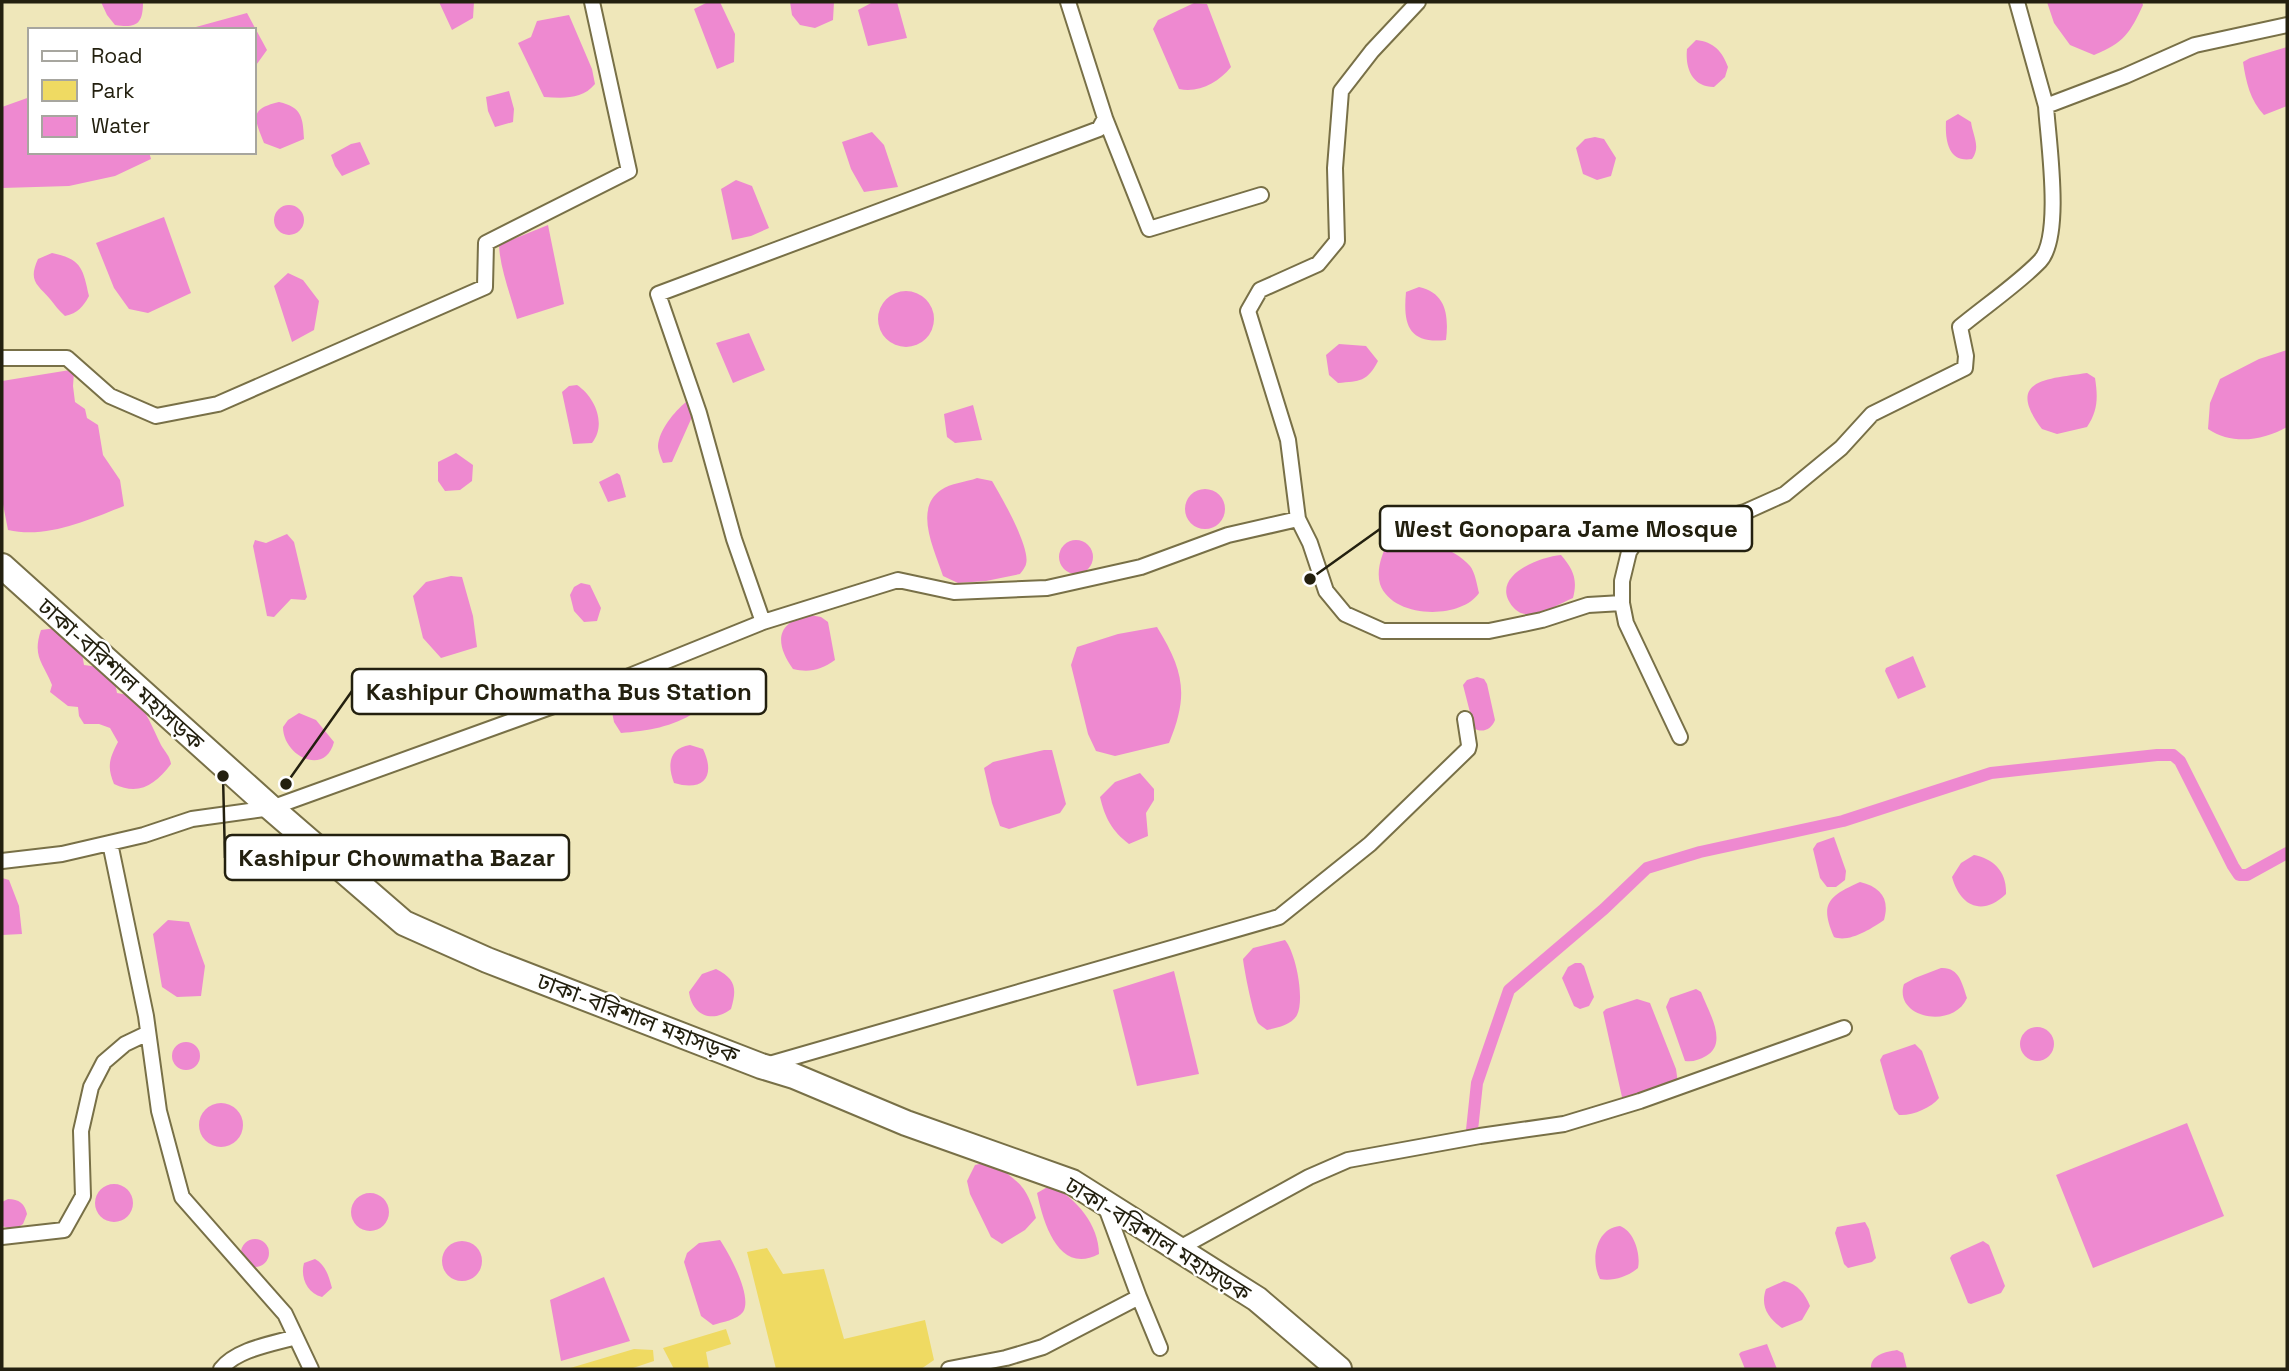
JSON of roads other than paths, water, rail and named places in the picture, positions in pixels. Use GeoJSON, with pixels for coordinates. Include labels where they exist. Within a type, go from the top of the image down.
{"type":"FeatureCollection","features":[{"type":"Feature","properties":{"kind":"highway","name":"ঢাকা-বরিশাল মহাসড়ক"},"geometry":{"type":"LineString","coordinates":[[2,566],[271,808],[404,923],[487,960],[761,1066],[794,1076],[906,1123],[1073,1182],[1257,1299],[1339,1369]]}},
{"type":"Feature","properties":{"kind":"street"},"geometry":{"type":"LineString","coordinates":[[2,358],[66,358],[110,396],[156,416],[218,404],[485,287],[486,243],[629,171],[592,2]]}},
{"type":"Feature","properties":{"kind":"street"},"geometry":{"type":"LineString","coordinates":[[1068,2],[1105,118],[1149,229],[1261,195]]}},
{"type":"Feature","properties":{"kind":"street"},"geometry":{"type":"LineString","coordinates":[[1418,2],[1372,51],[1341,91],[1335,168],[1337,241],[1318,264],[1260,289],[1248,311],[1288,440],[1298,519],[1310,543],[1326,591],[1345,614],[1383,631],[1489,631],[1542,620],[1588,605],[1622,604]]}},
{"type":"Feature","properties":{"kind":"street"},"geometry":{"type":"LineString","coordinates":[[1680,737],[1626,623],[1622,604],[1622,581],[1629,552],[1647,524],[1666,516],[1712,522],[1745,512],[1785,494],[1841,448],[1872,414],[1965,369],[1966,356],[1960,327],[2042,260],[2051,238],[2053,208],[2046,106],[2017,2]]}},
{"type":"Feature","properties":{"kind":"street"},"geometry":{"type":"LineString","coordinates":[[2046,106],[2125,76],[2195,45],[2287,25]]}},
{"type":"Feature","properties":{"kind":"street"},"geometry":{"type":"LineString","coordinates":[[762,622],[734,539],[699,412],[658,294],[1099,129],[1105,118]]}},
{"type":"Feature","properties":{"kind":"street"},"geometry":{"type":"LineString","coordinates":[[2,861],[62,854],[144,835],[192,819],[271,808],[570,700],[762,622],[898,580],[954,592],[1047,588],[1141,567],[1228,535],[1298,519]]}},
{"type":"Feature","properties":{"kind":"street"},"geometry":{"type":"LineString","coordinates":[[761,1066],[1279,917],[1370,844],[1468,749],[1465,719]]}},
{"type":"Feature","properties":{"kind":"street"},"geometry":{"type":"LineString","coordinates":[[110,843],[148,1033],[159,1111],[182,1197],[285,1314],[311,1369]]}},
{"type":"Feature","properties":{"kind":"street"},"geometry":{"type":"LineString","coordinates":[[1178,1249],[1309,1177],[1348,1160],[1564,1124],[1651,1097],[1844,1028]]}},
{"type":"Feature","properties":{"kind":"street"},"geometry":{"type":"LineString","coordinates":[[2,1237],[64,1230],[83,1196],[81,1131],[91,1087],[104,1062],[125,1044],[148,1033]]}},
{"type":"Feature","properties":{"kind":"street"},"geometry":{"type":"LineString","coordinates":[[1099,1199],[1103,1201],[1160,1348]]}},
{"type":"Feature","properties":{"kind":"street"},"geometry":{"type":"LineString","coordinates":[[949,1369],[1006,1358],[1043,1347],[1139,1297]]}},
{"type":"Feature","properties":{"kind":"street"},"geometry":{"type":"LineString","coordinates":[[221,1369],[227,1362],[251,1350],[296,1337]]}},
{"type":"Feature","properties":{"kind":"water"},"geometry":{"type":"Polygon","coordinates":[[[101,2],[143,2],[142,16],[133,25],[115,25],[101,2]]]}},
{"type":"Feature","properties":{"kind":"water"},"geometry":{"type":"Polygon","coordinates":[[[439,2],[474,2],[473,18],[452,30],[439,2]]]}},
{"type":"Feature","properties":{"kind":"water"},"geometry":{"type":"Polygon","coordinates":[[[708,2],[720,2],[735,34],[734,62],[717,69],[694,9],[708,2]]]}},
{"type":"Feature","properties":{"kind":"water"},"geometry":{"type":"Polygon","coordinates":[[[790,2],[834,2],[833,20],[815,28],[800,25],[792,15],[790,2]]]}},
{"type":"Feature","properties":{"kind":"water"},"geometry":{"type":"Polygon","coordinates":[[[873,2],[897,2],[907,38],[868,46],[858,10],[873,2]]]}},
{"type":"Feature","properties":{"kind":"water"},"geometry":{"type":"Polygon","coordinates":[[[2047,2],[2142,2],[2143,5],[2125,36],[2094,55],[2070,45],[2054,23],[2047,2]]]}},
{"type":"Feature","properties":{"kind":"water"},"geometry":{"type":"Polygon","coordinates":[[[1194,3],[1207,4],[1231,67],[1208,86],[1186,90],[1179,89],[1153,29],[1158,20],[1194,3]]]}},
{"type":"Feature","properties":{"kind":"water"},"geometry":{"type":"Polygon","coordinates":[[[247,13],[255,28],[192,28],[247,13]]]}},
{"type":"Feature","properties":{"kind":"water"},"geometry":{"type":"Polygon","coordinates":[[[569,15],[592,69],[595,84],[578,95],[565,98],[544,97],[518,43],[531,37],[537,21],[569,15]]]}},
{"type":"Feature","properties":{"kind":"water"},"geometry":{"type":"Polygon","coordinates":[[[256,30],[267,50],[256,65],[256,30]]]}},
{"type":"Feature","properties":{"kind":"water"},"geometry":{"type":"Polygon","coordinates":[[[1696,40],[1716,48],[1728,67],[1725,77],[1714,87],[1700,84],[1689,69],[1687,49],[1696,40]]]}},
{"type":"Feature","properties":{"kind":"water"},"geometry":{"type":"Polygon","coordinates":[[[2287,47],[2287,106],[2264,115],[2249,90],[2243,62],[2287,47]]]}},
{"type":"Feature","properties":{"kind":"water"},"geometry":{"type":"Polygon","coordinates":[[[509,91],[514,109],[513,122],[495,127],[488,111],[486,97],[509,91]]]}},
{"type":"Feature","properties":{"kind":"water"},"geometry":{"type":"Polygon","coordinates":[[[28,98],[28,154],[150,154],[151,159],[115,176],[69,186],[2,188],[2,107],[28,98]]]}},
{"type":"Feature","properties":{"kind":"water"},"geometry":{"type":"Polygon","coordinates":[[[279,102],[287,104],[300,114],[304,139],[280,149],[264,143],[256,121],[258,111],[279,102]]]}},
{"type":"Feature","properties":{"kind":"water"},"geometry":{"type":"Polygon","coordinates":[[[1958,114],[1971,122],[1976,146],[1972,159],[1953,154],[1947,142],[1946,121],[1958,114]]]}},
{"type":"Feature","properties":{"kind":"water"},"geometry":{"type":"Polygon","coordinates":[[[872,132],[884,145],[898,187],[864,192],[851,169],[842,142],[872,132]]]}},
{"type":"Feature","properties":{"kind":"water"},"geometry":{"type":"Polygon","coordinates":[[[1585,139],[1604,139],[1616,158],[1611,176],[1597,180],[1583,174],[1576,148],[1585,139]]]}},
{"type":"Feature","properties":{"kind":"water"},"geometry":{"type":"Polygon","coordinates":[[[360,142],[370,164],[342,176],[331,155],[360,142]]]}},
{"type":"Feature","properties":{"kind":"water"},"geometry":{"type":"Polygon","coordinates":[[[736,180],[752,186],[769,228],[732,240],[721,189],[736,180]]]}},
{"type":"Feature","properties":{"kind":"water"},"geometry":{"type":"Polygon","coordinates":[[[289,205],[300,209],[304,220],[300,231],[289,235],[278,231],[274,220],[278,209],[289,205]]]}},
{"type":"Feature","properties":{"kind":"water"},"geometry":{"type":"Polygon","coordinates":[[[164,217],[191,293],[148,313],[129,309],[114,288],[96,243],[164,217]]]}},
{"type":"Feature","properties":{"kind":"water"},"geometry":{"type":"Polygon","coordinates":[[[548,225],[564,304],[517,319],[499,245],[548,225]]]}},
{"type":"Feature","properties":{"kind":"water"},"geometry":{"type":"Polygon","coordinates":[[[52,253],[75,262],[83,272],[89,296],[80,309],[65,316],[35,282],[34,272],[38,259],[52,253]]]}},
{"type":"Feature","properties":{"kind":"water"},"geometry":{"type":"Polygon","coordinates":[[[288,273],[303,280],[319,301],[314,330],[292,342],[274,286],[288,273]]]}},
{"type":"Feature","properties":{"kind":"water"},"geometry":{"type":"Polygon","coordinates":[[[1419,287],[1435,294],[1444,306],[1446,340],[1423,339],[1411,330],[1407,322],[1406,292],[1419,287]]]}},
{"type":"Feature","properties":{"kind":"water"},"geometry":{"type":"Polygon","coordinates":[[[906,291],[917,293],[926,299],[932,308],[932,330],[926,339],[917,345],[906,347],[895,345],[886,339],[880,330],[878,319],[880,308],[886,299],[895,293],[906,291]]]}},
{"type":"Feature","properties":{"kind":"water"},"geometry":{"type":"Polygon","coordinates":[[[749,333],[765,370],[733,383],[716,343],[749,333]]]}},
{"type":"Feature","properties":{"kind":"water"},"geometry":{"type":"Polygon","coordinates":[[[1339,344],[1366,346],[1378,361],[1366,377],[1338,383],[1329,375],[1326,355],[1339,344]]]}},
{"type":"Feature","properties":{"kind":"water"},"geometry":{"type":"Polygon","coordinates":[[[2287,350],[2287,427],[2247,439],[2227,437],[2208,429],[2210,403],[2220,379],[2259,359],[2287,350]]]}},
{"type":"Feature","properties":{"kind":"water"},"geometry":{"type":"Polygon","coordinates":[[[70,370],[74,372],[75,402],[85,409],[87,418],[98,425],[103,455],[120,480],[124,506],[67,527],[38,532],[8,530],[2,499],[2,381],[70,370]]]}},
{"type":"Feature","properties":{"kind":"water"},"geometry":{"type":"Polygon","coordinates":[[[2087,373],[2095,378],[2097,398],[2087,427],[2057,434],[2042,429],[2031,412],[2029,391],[2046,380],[2087,373]]]}},
{"type":"Feature","properties":{"kind":"water"},"geometry":{"type":"Polygon","coordinates":[[[577,385],[589,396],[597,411],[599,428],[592,443],[573,444],[562,392],[569,386],[577,385]]]}},
{"type":"Feature","properties":{"kind":"water"},"geometry":{"type":"Polygon","coordinates":[[[686,402],[692,409],[692,417],[672,462],[663,463],[658,446],[661,434],[672,416],[686,402]]]}},
{"type":"Feature","properties":{"kind":"water"},"geometry":{"type":"Polygon","coordinates":[[[973,405],[982,440],[955,443],[947,437],[944,414],[973,405]]]}},
{"type":"Feature","properties":{"kind":"water"},"geometry":{"type":"Polygon","coordinates":[[[456,453],[473,465],[472,481],[460,490],[445,491],[438,481],[438,462],[456,453]]]}},
{"type":"Feature","properties":{"kind":"water"},"geometry":{"type":"Polygon","coordinates":[[[617,473],[620,475],[626,497],[608,502],[599,482],[617,473]]]}},
{"type":"Feature","properties":{"kind":"water"},"geometry":{"type":"Polygon","coordinates":[[[977,478],[992,481],[996,488],[1020,535],[1026,564],[1020,574],[958,583],[943,576],[928,531],[928,508],[941,490],[977,478]]]}},
{"type":"Feature","properties":{"kind":"water"},"geometry":{"type":"Polygon","coordinates":[[[1205,489],[1213,490],[1219,495],[1224,501],[1224,517],[1219,523],[1213,528],[1205,529],[1197,528],[1191,523],[1186,517],[1185,509],[1186,501],[1191,495],[1197,490],[1205,489]]]}},
{"type":"Feature","properties":{"kind":"water"},"geometry":{"type":"Polygon","coordinates":[[[287,534],[294,542],[307,597],[305,600],[291,599],[274,617],[267,616],[253,546],[255,540],[266,543],[287,534]]]}},
{"type":"Feature","properties":{"kind":"water"},"geometry":{"type":"Polygon","coordinates":[[[1403,536],[1439,546],[1463,559],[1473,572],[1479,593],[1458,608],[1427,612],[1398,604],[1387,596],[1380,584],[1379,568],[1388,542],[1403,536]]]}},
{"type":"Feature","properties":{"kind":"water"},"geometry":{"type":"Polygon","coordinates":[[[1076,540],[1088,545],[1093,557],[1088,569],[1076,574],[1064,569],[1059,557],[1064,545],[1076,540]]]}},
{"type":"Feature","properties":{"kind":"water"},"geometry":{"type":"Polygon","coordinates":[[[1561,555],[1573,575],[1573,598],[1539,613],[1525,614],[1517,611],[1507,596],[1507,586],[1511,578],[1529,564],[1561,555]]]}},
{"type":"Feature","properties":{"kind":"water"},"geometry":{"type":"Polygon","coordinates":[[[451,576],[462,577],[473,616],[477,647],[441,658],[423,638],[413,596],[426,582],[451,576]]]}},
{"type":"Feature","properties":{"kind":"water"},"geometry":{"type":"Polygon","coordinates":[[[581,583],[590,585],[601,608],[597,621],[584,622],[574,611],[570,595],[574,587],[581,583]]]}},
{"type":"Feature","properties":{"kind":"water"},"geometry":{"type":"Polygon","coordinates":[[[810,615],[821,617],[828,622],[835,660],[815,670],[793,669],[783,651],[782,635],[790,623],[810,615]]]}},
{"type":"Feature","properties":{"kind":"water"},"geometry":{"type":"Polygon","coordinates":[[[1157,627],[1173,657],[1181,684],[1179,711],[1169,743],[1115,756],[1096,751],[1088,734],[1071,665],[1077,647],[1118,634],[1157,627]]]}},
{"type":"Feature","properties":{"kind":"water"},"geometry":{"type":"Polygon","coordinates":[[[56,628],[82,653],[84,665],[107,672],[111,675],[117,693],[134,696],[142,708],[171,764],[153,783],[131,789],[114,784],[110,763],[118,742],[110,728],[99,724],[84,724],[78,707],[68,706],[50,692],[52,685],[40,659],[38,647],[41,630],[56,628]]]}},
{"type":"Feature","properties":{"kind":"water"},"geometry":{"type":"Polygon","coordinates":[[[1913,656],[1926,687],[1898,699],[1886,668],[1913,656]]]}},
{"type":"Feature","properties":{"kind":"water"},"geometry":{"type":"Polygon","coordinates":[[[688,673],[696,691],[695,712],[669,725],[621,733],[614,722],[609,697],[658,678],[688,673]]]}},
{"type":"Feature","properties":{"kind":"water"},"geometry":{"type":"Polygon","coordinates":[[[1477,677],[1484,679],[1487,684],[1495,720],[1486,730],[1474,728],[1463,685],[1467,680],[1477,677]]]}},
{"type":"Feature","properties":{"kind":"water"},"geometry":{"type":"Polygon","coordinates":[[[299,713],[316,720],[334,742],[329,753],[322,758],[314,760],[297,754],[285,737],[283,727],[299,713]]]}},
{"type":"Feature","properties":{"kind":"water"},"geometry":{"type":"Polygon","coordinates":[[[690,745],[703,749],[708,767],[705,780],[693,785],[674,783],[670,764],[672,758],[678,750],[690,745]]]}},
{"type":"Feature","properties":{"kind":"water"},"geometry":{"type":"Polygon","coordinates":[[[1052,750],[1066,804],[1060,813],[1009,829],[1000,826],[984,768],[993,762],[1052,750]]]}},
{"type":"Feature","properties":{"kind":"water"},"geometry":{"type":"Polygon","coordinates":[[[1140,773],[1154,789],[1154,800],[1146,813],[1148,836],[1129,844],[1110,824],[1100,797],[1115,782],[1140,773]]]}},
{"type":"Feature","properties":{"kind":"water"},"geometry":{"type":"Polygon","coordinates":[[[1834,837],[1846,871],[1845,880],[1836,887],[1827,887],[1820,878],[1813,849],[1817,843],[1834,837]]]}},
{"type":"Feature","properties":{"kind":"water"},"geometry":{"type":"Polygon","coordinates":[[[1974,855],[1993,863],[2004,879],[2006,894],[1989,905],[1973,905],[1966,901],[1960,895],[1952,877],[1961,863],[1974,855]]]}},
{"type":"Feature","properties":{"kind":"water"},"geometry":{"type":"Polygon","coordinates":[[[2,878],[9,880],[19,906],[22,934],[2,935],[2,878]]]}},
{"type":"Feature","properties":{"kind":"water"},"geometry":{"type":"Polygon","coordinates":[[[1860,882],[1873,887],[1882,895],[1886,906],[1884,920],[1853,937],[1834,937],[1827,908],[1834,897],[1860,882]]]}},
{"type":"Feature","properties":{"kind":"water"},"geometry":{"type":"Polygon","coordinates":[[[168,920],[189,922],[205,966],[201,996],[177,997],[162,987],[153,934],[168,920]]]}},
{"type":"Feature","properties":{"kind":"water"},"geometry":{"type":"Polygon","coordinates":[[[1285,940],[1293,955],[1298,976],[1299,1008],[1291,1021],[1267,1030],[1256,1018],[1243,959],[1253,948],[1285,940]]]}},
{"type":"Feature","properties":{"kind":"water"},"geometry":{"type":"Polygon","coordinates":[[[1575,963],[1584,966],[1594,997],[1589,1006],[1580,1009],[1574,1006],[1562,978],[1568,967],[1575,963]]]}},
{"type":"Feature","properties":{"kind":"water"},"geometry":{"type":"Polygon","coordinates":[[[1941,968],[1956,973],[1967,998],[1960,1008],[1950,1014],[1938,1017],[1915,1012],[1907,1005],[1903,996],[1904,984],[1941,968]]]}},
{"type":"Feature","properties":{"kind":"water"},"geometry":{"type":"Polygon","coordinates":[[[716,969],[728,977],[733,985],[731,1009],[717,1016],[704,1015],[694,1006],[689,992],[702,974],[716,969]]]}},
{"type":"Feature","properties":{"kind":"water"},"geometry":{"type":"Polygon","coordinates":[[[1174,971],[1199,1074],[1137,1086],[1113,990],[1174,971]]]}},
{"type":"Feature","properties":{"kind":"water"},"geometry":{"type":"Polygon","coordinates":[[[1696,989],[1701,992],[1712,1017],[1716,1043],[1706,1056],[1685,1061],[1666,1007],[1670,998],[1696,989]]]}},
{"type":"Feature","properties":{"kind":"water"},"geometry":{"type":"Polygon","coordinates":[[[1637,999],[1650,1003],[1676,1069],[1678,1083],[1626,1101],[1622,1097],[1603,1012],[1637,999]]]}},
{"type":"Feature","properties":{"kind":"water"},"geometry":{"type":"Polygon","coordinates":[[[2037,1027],[2049,1032],[2054,1044],[2049,1056],[2037,1061],[2025,1056],[2020,1044],[2025,1032],[2037,1027]]]}},
{"type":"Feature","properties":{"kind":"water"},"geometry":{"type":"Polygon","coordinates":[[[186,1042],[196,1046],[200,1056],[196,1066],[186,1070],[176,1066],[172,1056],[176,1046],[186,1042]]]}},
{"type":"Feature","properties":{"kind":"water"},"geometry":{"type":"Polygon","coordinates":[[[1915,1044],[1922,1051],[1939,1098],[1921,1111],[1899,1115],[1894,1109],[1880,1060],[1883,1055],[1915,1044]]]}},
{"type":"Feature","properties":{"kind":"water"},"geometry":{"type":"Polygon","coordinates":[[[221,1103],[236,1110],[243,1125],[236,1140],[221,1147],[206,1140],[199,1125],[206,1110],[221,1103]]]}},
{"type":"Feature","properties":{"kind":"water"},"geometry":{"type":"Polygon","coordinates":[[[2187,1123],[2224,1216],[2093,1268],[2056,1175],[2187,1123]]]}},
{"type":"Feature","properties":{"kind":"water"},"geometry":{"type":"Polygon","coordinates":[[[992,1161],[1024,1190],[1036,1218],[1025,1230],[1002,1244],[991,1237],[970,1194],[967,1181],[975,1165],[992,1161]]]}},
{"type":"Feature","properties":{"kind":"water"},"geometry":{"type":"Polygon","coordinates":[[[114,1184],[127,1190],[133,1203],[127,1216],[114,1222],[101,1216],[95,1203],[101,1190],[114,1184]]]}},
{"type":"Feature","properties":{"kind":"water"},"geometry":{"type":"Polygon","coordinates":[[[1051,1185],[1069,1197],[1084,1214],[1095,1233],[1099,1254],[1085,1259],[1073,1258],[1063,1252],[1055,1242],[1043,1217],[1037,1193],[1051,1185]]]}},
{"type":"Feature","properties":{"kind":"water"},"geometry":{"type":"Polygon","coordinates":[[[370,1193],[383,1199],[389,1212],[383,1225],[370,1231],[357,1225],[351,1212],[357,1199],[370,1193]]]}},
{"type":"Feature","properties":{"kind":"water"},"geometry":{"type":"Polygon","coordinates":[[[8,1199],[21,1203],[27,1214],[23,1224],[14,1230],[2,1226],[2,1202],[8,1199]]]}},
{"type":"Feature","properties":{"kind":"water"},"geometry":{"type":"Polygon","coordinates":[[[1865,1222],[1876,1258],[1872,1262],[1848,1268],[1844,1264],[1835,1233],[1837,1227],[1865,1222]]]}},
{"type":"Feature","properties":{"kind":"water"},"geometry":{"type":"Polygon","coordinates":[[[1620,1226],[1629,1233],[1635,1244],[1638,1268],[1620,1278],[1600,1279],[1596,1263],[1597,1246],[1605,1232],[1620,1226]]]}},
{"type":"Feature","properties":{"kind":"water"},"geometry":{"type":"Polygon","coordinates":[[[255,1239],[265,1243],[269,1253],[265,1263],[255,1267],[245,1263],[241,1253],[245,1243],[255,1239]]]}},
{"type":"Feature","properties":{"kind":"water"},"geometry":{"type":"Polygon","coordinates":[[[720,1240],[739,1275],[745,1305],[743,1312],[737,1317],[713,1325],[701,1316],[684,1262],[687,1253],[699,1243],[720,1240]]]}},
{"type":"Feature","properties":{"kind":"water"},"geometry":{"type":"Polygon","coordinates":[[[462,1241],[470,1242],[476,1247],[481,1253],[481,1269],[476,1275],[470,1280],[462,1281],[454,1280],[448,1275],[443,1269],[442,1261],[443,1253],[448,1247],[454,1242],[462,1241]]]}},
{"type":"Feature","properties":{"kind":"water"},"geometry":{"type":"Polygon","coordinates":[[[1983,1241],[1989,1245],[2005,1286],[2001,1293],[1971,1304],[1968,1303],[1950,1258],[1983,1241]]]}},
{"type":"Feature","properties":{"kind":"water"},"geometry":{"type":"Polygon","coordinates":[[[315,1259],[324,1268],[332,1288],[322,1297],[312,1292],[303,1274],[304,1263],[315,1259]]]}},
{"type":"Feature","properties":{"kind":"water"},"geometry":{"type":"Polygon","coordinates":[[[604,1277],[630,1341],[561,1361],[550,1300],[604,1277]]]}},
{"type":"Feature","properties":{"kind":"water"},"geometry":{"type":"Polygon","coordinates":[[[1784,1281],[1800,1290],[1810,1306],[1802,1320],[1782,1328],[1769,1316],[1764,1295],[1766,1289],[1784,1281]]]}},
{"type":"Feature","properties":{"kind":"water"},"geometry":{"type":"Polygon","coordinates":[[[1767,1344],[1777,1369],[1745,1369],[1739,1354],[1767,1344]]]}},
{"type":"Feature","properties":{"kind":"water"},"geometry":{"type":"Polygon","coordinates":[[[1897,1350],[1903,1353],[1907,1369],[1871,1369],[1876,1357],[1897,1350]]]}},
{"type":"Feature","properties":{"kind":"waterway"},"geometry":{"type":"LineString","coordinates":[[1472,1130],[1477,1083],[1509,990],[1604,909],[1647,868],[1700,852],[1843,821],[1991,773],[2157,755],[2173,755],[2180,761],[2239,875],[2247,875],[2287,853]]}},
{"type":"Feature","properties":{"kind":"place","name":"West Gonopara Jame Mosque"},"geometry":{"type":"Point","coordinates":[1310,579]}},
{"type":"Feature","properties":{"kind":"place","name":"Kashipur Chowmatha Bazar"},"geometry":{"type":"Point","coordinates":[223,776]}},
{"type":"Feature","properties":{"kind":"place","name":"Kashipur Chowmatha Bus Station"},"geometry":{"type":"Point","coordinates":[286,784]}}]}
